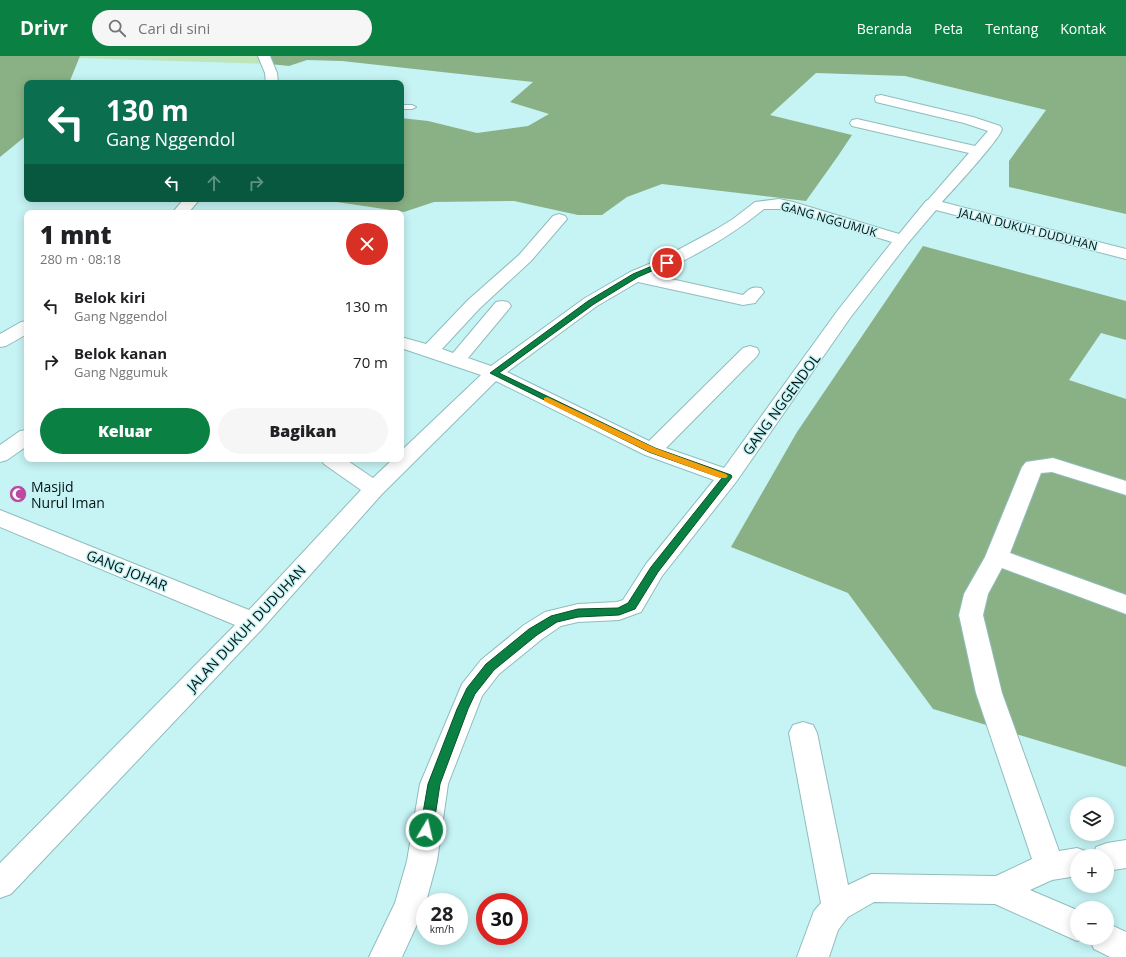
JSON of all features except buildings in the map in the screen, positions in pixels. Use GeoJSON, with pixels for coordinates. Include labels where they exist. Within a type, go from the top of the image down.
{"type":"FeatureCollection","features":[{"type":"Feature","properties":{"kind":"street"},"geometry":{"type":"LineString","coordinates":[[264,56],[271,73],[272,80]]}},
{"type":"Feature","properties":{"kind":"street","name":"GANG NGGENDOL"},"geometry":{"type":"LineString","coordinates":[[385,957],[410,906],[422,861],[434,784],[471,691],[490,667],[533,632],[554,619],[578,613],[619,611],[632,606],[654,570],[728,477],[844,314],[931,204],[995,131],[991,127],[968,120],[881,99]]}},
{"type":"Feature","properties":{"kind":"street"},"geometry":{"type":"LineString","coordinates":[[857,123],[979,151]]}},
{"type":"Feature","properties":{"kind":"street"},"geometry":{"type":"LineString","coordinates":[[183,210],[189,202]]}},
{"type":"Feature","properties":{"kind":"street","name":"GANG NGGUMUK"},"geometry":{"type":"LineString","coordinates":[[494,373],[591,302],[636,276],[667,263],[727,229],[760,205],[770,204],[793,207],[902,240]]}},
{"type":"Feature","properties":{"kind":"street","name":"JALAN DUKUH DUDUHAN"},"geometry":{"type":"LineString","coordinates":[[931,204],[1126,254]]}},
{"type":"Feature","properties":{"kind":"street"},"geometry":{"type":"LineString","coordinates":[[429,352],[474,304],[525,258],[559,219]]}},
{"type":"Feature","properties":{"kind":"street"},"geometry":{"type":"LineString","coordinates":[[636,276],[743,300],[749,299],[755,292]]}},
{"type":"Feature","properties":{"kind":"street"},"geometry":{"type":"LineString","coordinates":[[456,361],[502,306]]}},
{"type":"Feature","properties":{"kind":"street"},"geometry":{"type":"LineString","coordinates":[[0,342],[24,328]]}},
{"type":"Feature","properties":{"kind":"street"},"geometry":{"type":"LineString","coordinates":[[404,343],[494,373],[652,450],[728,477]]}},
{"type":"Feature","properties":{"kind":"street"},"geometry":{"type":"LineString","coordinates":[[652,450],[750,352]]}},
{"type":"Feature","properties":{"kind":"street","name":"JALAN DUKUH DUDUHAN"},"geometry":{"type":"LineString","coordinates":[[404,460],[494,373]]}},
{"type":"Feature","properties":{"kind":"street"},"geometry":{"type":"LineString","coordinates":[[0,455],[24,438]]}},
{"type":"Feature","properties":{"kind":"street"},"geometry":{"type":"LineString","coordinates":[[335,462],[374,489]]}},
{"type":"Feature","properties":{"kind":"street","name":"JALAN DUKUH DUDUHAN"},"geometry":{"type":"LineString","coordinates":[[0,884],[253,622],[374,489],[402,462]]}},
{"type":"Feature","properties":{"kind":"street"},"geometry":{"type":"LineString","coordinates":[[813,957],[825,922],[837,907],[871,888],[997,890],[1063,864],[989,692],[972,615],[976,594],[997,557],[1033,467],[1053,465],[1126,488]]}},
{"type":"Feature","properties":{"kind":"street","name":"GANG JOHAR"},"geometry":{"type":"LineString","coordinates":[[2,521],[253,622]]}},
{"type":"Feature","properties":{"kind":"street"},"geometry":{"type":"LineString","coordinates":[[997,557],[1126,605]]}},
{"type":"Feature","properties":{"kind":"street"},"geometry":{"type":"LineString","coordinates":[[803,733],[837,907]]}},
{"type":"Feature","properties":{"kind":"street"},"geometry":{"type":"LineString","coordinates":[[1114,856],[1126,854]]}},
{"type":"Feature","properties":{"kind":"street"},"geometry":{"type":"LineString","coordinates":[[997,890],[1070,923]]}},
{"type":"Feature","properties":{"kind":"street"},"geometry":{"type":"LineString","coordinates":[[1114,942],[1126,948]]}},
{"type":"Feature","properties":{"kind":"lane"},"geometry":{"type":"LineString","coordinates":[[404,107],[412,108]]}},
{"type":"Feature","properties":{"kind":"green space"},"geometry":{"type":"Polygon","coordinates":[[[0,56],[80,56],[70,80],[24,80],[24,137],[0,157],[0,56]]]}},
{"type":"Feature","properties":{"kind":"green space"},"geometry":{"type":"Polygon","coordinates":[[[80,56],[268,56],[270,64],[78,58],[80,56]]]}},
{"type":"Feature","properties":{"kind":"green space"},"geometry":{"type":"Polygon","coordinates":[[[268,56],[1126,56],[1126,214],[1009,187],[1009,161],[1046,110],[905,76],[816,73],[770,115],[852,135],[806,201],[662,184],[627,197],[602,215],[578,215],[514,201],[434,202],[404,212],[404,210],[391,210],[337,202],[404,202],[404,118],[428,121],[477,133],[528,126],[549,114],[510,102],[533,82],[342,61],[307,60],[289,66],[270,64],[268,56]]]}},
{"type":"Feature","properties":{"kind":"green space"},"geometry":{"type":"Polygon","coordinates":[[[923,246],[1126,301],[1126,340],[1101,333],[1069,380],[1126,399],[1126,767],[933,709],[848,593],[731,547],[797,432],[923,246]]]}},
{"type":"Feature","properties":{"kind":"slow traffic"},"geometry":{"type":"LineString","coordinates":[[547,399],[652,450],[723,476]]}},
{"type":"Feature","properties":{"kind":"place","name":"Masjid Nurul Iman"},"geometry":{"type":"Point","coordinates":[18,494]}},
{"type":"Feature","properties":{"kind":"route"},"geometry":{"type":"LineString","coordinates":[[426,830],[434,784],[463,709],[471,691],[490,667],[533,632],[554,619],[578,613],[619,611],[632,606],[654,570],[728,477],[652,450],[494,373],[591,302],[636,276],[667,263]]}}]}
